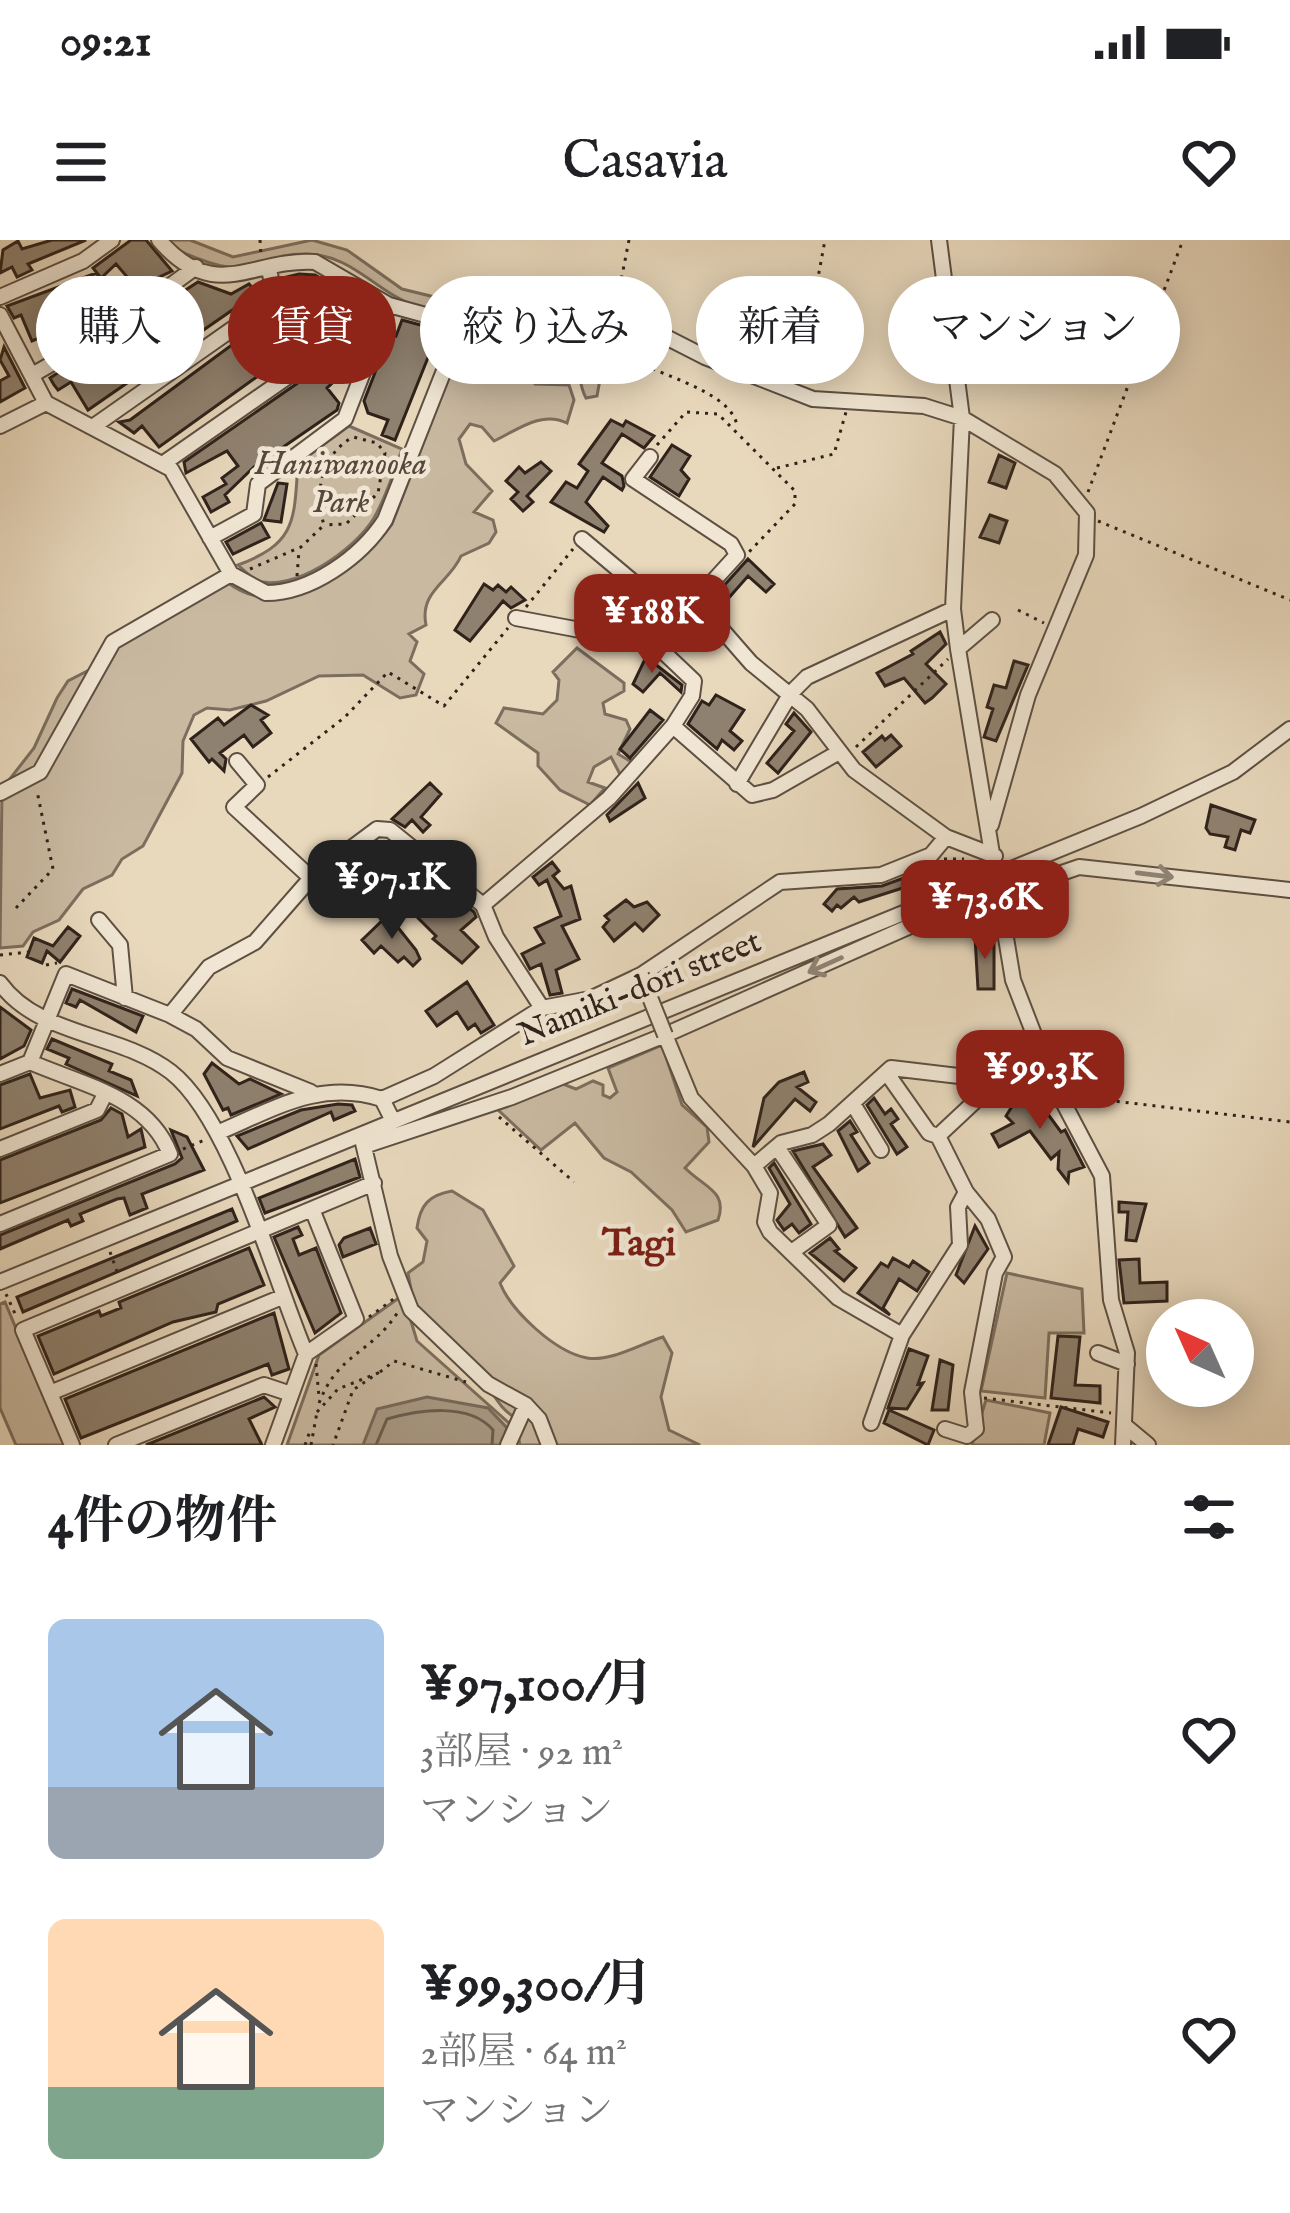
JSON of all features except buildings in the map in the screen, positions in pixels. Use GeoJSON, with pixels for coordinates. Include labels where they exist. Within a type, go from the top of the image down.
{"type":"FeatureCollection","features":[{"type":"Feature","properties":{"kind":"street"},"geometry":{"type":"LineString","coordinates":[[0,297],[83,261],[112,240]]}},
{"type":"Feature","properties":{"kind":"street"},"geometry":{"type":"LineString","coordinates":[[159,240],[173,257],[230,278],[263,268],[315,262],[339,276]]}},
{"type":"Feature","properties":{"kind":"street"},"geometry":{"type":"LineString","coordinates":[[939,240],[962,418],[953,609],[958,649],[991,825],[1013,980],[1052,1081],[1064,1095],[1102,1176],[1111,1300],[1126,1342],[1123,1445]]}},
{"type":"Feature","properties":{"kind":"street"},"geometry":{"type":"LineString","coordinates":[[32,375],[104,334],[196,266]]}},
{"type":"Feature","properties":{"kind":"street"},"geometry":{"type":"LineString","coordinates":[[94,426],[274,299],[263,268]]}},
{"type":"Feature","properties":{"kind":"street"},"geometry":{"type":"LineString","coordinates":[[0,315],[5,336],[46,403],[164,463],[177,477],[231,574],[254,590],[281,593],[334,568],[371,542],[386,520],[439,384]]}},
{"type":"Feature","properties":{"kind":"street"},"geometry":{"type":"LineString","coordinates":[[672,340],[795,393],[848,403],[924,406],[962,418],[1055,474],[1085,509],[1086,555],[1028,695],[991,825]]}},
{"type":"Feature","properties":{"kind":"street"},"geometry":{"type":"LineString","coordinates":[[164,463],[277,384]]}},
{"type":"Feature","properties":{"kind":"street"},"geometry":{"type":"LineString","coordinates":[[210,538],[254,514],[258,484],[345,419],[358,384]]}},
{"type":"Feature","properties":{"kind":"street"},"geometry":{"type":"LineString","coordinates":[[0,425],[46,403]]}},
{"type":"Feature","properties":{"kind":"street"},"geometry":{"type":"LineString","coordinates":[[650,457],[633,479],[731,544],[737,555],[655,644]]}},
{"type":"Feature","properties":{"kind":"street"},"geometry":{"type":"LineString","coordinates":[[582,539],[675,617]]}},
{"type":"Feature","properties":{"kind":"street"},"geometry":{"type":"LineString","coordinates":[[0,794],[36,777],[112,642],[231,574]]}},
{"type":"Feature","properties":{"kind":"street"},"geometry":{"type":"LineString","coordinates":[[696,601],[751,664],[791,693],[878,792],[996,864]]}},
{"type":"Feature","properties":{"kind":"street"},"geometry":{"type":"LineString","coordinates":[[737,784],[791,693],[821,666],[953,609]]}},
{"type":"Feature","properties":{"kind":"street"},"geometry":{"type":"LineString","coordinates":[[483,905],[609,798],[673,726],[688,705],[694,681],[655,644],[516,618]]}},
{"type":"Feature","properties":{"kind":"street"},"geometry":{"type":"LineString","coordinates":[[958,649],[992,620]]}},
{"type":"Feature","properties":{"kind":"street"},"geometry":{"type":"LineString","coordinates":[[673,726],[737,784],[758,796],[841,754]]}},
{"type":"Feature","properties":{"kind":"street","name":"Namiki-dori street"},"geometry":{"type":"LineString","coordinates":[[3,1288],[237,1184],[362,1140],[392,1119],[996,864],[1199,790],[1290,729]]}},
{"type":"Feature","properties":{"kind":"street"},"geometry":{"type":"LineString","coordinates":[[237,761],[257,785],[234,807],[311,878]]}},
{"type":"Feature","properties":{"kind":"street"},"geometry":{"type":"LineString","coordinates":[[170,1015],[209,967],[255,942],[311,878],[382,828],[483,905],[496,937],[542,1008]]}},
{"type":"Feature","properties":{"kind":"street"},"geometry":{"type":"LineString","coordinates":[[212,1136],[311,1092],[339,1090],[382,1099],[434,1076],[542,1008],[590,999],[641,975],[780,882],[860,879],[931,854],[946,837]]}},
{"type":"Feature","properties":{"kind":"street"},"geometry":{"type":"LineString","coordinates":[[549,1445],[539,1419],[526,1406],[488,1384],[411,1310],[390,1256],[362,1140],[484,1106],[665,1035],[987,892],[996,864]]}},
{"type":"Feature","properties":{"kind":"street"},"geometry":{"type":"LineString","coordinates":[[1001,894],[1079,867],[1289,888]]}},
{"type":"Feature","properties":{"kind":"street"},"geometry":{"type":"LineString","coordinates":[[99,920],[120,945],[125,998]]}},
{"type":"Feature","properties":{"kind":"street"},"geometry":{"type":"LineString","coordinates":[[0,1074],[31,1061],[66,974],[170,1015],[196,1028],[227,1058],[311,1092]]}},
{"type":"Feature","properties":{"kind":"street"},"geometry":{"type":"LineString","coordinates":[[641,975],[691,1098],[754,1166],[770,1192],[765,1222],[838,1298],[902,1335]]}},
{"type":"Feature","properties":{"kind":"street"},"geometry":{"type":"LineString","coordinates":[[1,987],[47,1019],[168,1069],[206,1111],[212,1136],[311,1356]]}},
{"type":"Feature","properties":{"kind":"street"},"geometry":{"type":"LineString","coordinates":[[0,1225],[170,1154],[160,1128],[140,1108],[31,1061]]}},
{"type":"Feature","properties":{"kind":"street"},"geometry":{"type":"LineString","coordinates":[[754,1166],[777,1147],[812,1135],[891,1068]]}},
{"type":"Feature","properties":{"kind":"street"},"geometry":{"type":"LineString","coordinates":[[891,1068],[1026,1084]]}},
{"type":"Feature","properties":{"kind":"street"},"geometry":{"type":"LineString","coordinates":[[891,1068],[891,1078],[929,1133],[938,1136],[966,1192],[988,1219],[1004,1257],[995,1273],[974,1400],[976,1429],[967,1436],[945,1429]]}},
{"type":"Feature","properties":{"kind":"street"},"geometry":{"type":"LineString","coordinates":[[938,1136],[985,1092],[1052,1081]]}},
{"type":"Feature","properties":{"kind":"street"},"geometry":{"type":"LineString","coordinates":[[0,1149],[97,1110],[105,1094]]}},
{"type":"Feature","properties":{"kind":"street"},"geometry":{"type":"LineString","coordinates":[[382,1099],[392,1119]]}},
{"type":"Feature","properties":{"kind":"street"},"geometry":{"type":"LineString","coordinates":[[853,1104],[881,1150]]}},
{"type":"Feature","properties":{"kind":"street"},"geometry":{"type":"LineString","coordinates":[[777,1147],[830,1225],[793,1251]]}},
{"type":"Feature","properties":{"kind":"street"},"geometry":{"type":"LineString","coordinates":[[72,1445],[23,1330],[374,1183]]}},
{"type":"Feature","properties":{"kind":"street"},"geometry":{"type":"LineString","coordinates":[[871,1423],[902,1335],[959,1244],[958,1207],[966,1192]]}},
{"type":"Feature","properties":{"kind":"street"},"geometry":{"type":"LineString","coordinates":[[273,1445],[311,1356],[356,1319],[312,1209]]}},
{"type":"Feature","properties":{"kind":"street"},"geometry":{"type":"LineString","coordinates":[[50,1393],[282,1297]]}},
{"type":"Feature","properties":{"kind":"street"},"geometry":{"type":"LineString","coordinates":[[1097,1353],[1127,1364]]}},
{"type":"Feature","properties":{"kind":"street"},"geometry":{"type":"LineString","coordinates":[[116,1445],[265,1384],[291,1394]]}},
{"type":"Feature","properties":{"kind":"street"},"geometry":{"type":"LineString","coordinates":[[508,1445],[526,1406]]}},
{"type":"Feature","properties":{"kind":"street"},"geometry":{"type":"LineString","coordinates":[[1125,1420],[1148,1445]]}},
{"type":"Feature","properties":{"kind":"path"},"geometry":{"type":"LineString","coordinates":[[260,240],[263,268]]}},
{"type":"Feature","properties":{"kind":"path"},"geometry":{"type":"LineString","coordinates":[[621,276],[629,240]]}},
{"type":"Feature","properties":{"kind":"path"},"geometry":{"type":"LineString","coordinates":[[795,393],[825,240]]}},
{"type":"Feature","properties":{"kind":"path"},"geometry":{"type":"LineString","coordinates":[[1183,240],[1095,462],[1085,509],[1101,524],[1290,600]]}},
{"type":"Feature","properties":{"kind":"path"},"geometry":{"type":"LineString","coordinates":[[672,380],[722,399],[735,412],[737,429]]}},
{"type":"Feature","properties":{"kind":"path"},"geometry":{"type":"LineString","coordinates":[[775,469],[834,454],[848,403]]}},
{"type":"Feature","properties":{"kind":"path"},"geometry":{"type":"LineString","coordinates":[[650,457],[686,412],[718,414],[795,490],[795,504],[746,554],[737,555]]}},
{"type":"Feature","properties":{"kind":"path"},"geometry":{"type":"LineString","coordinates":[[231,574],[299,548],[324,525],[346,524],[378,493],[385,453],[377,443],[353,437],[337,446],[326,464],[317,503],[324,525]]}},
{"type":"Feature","properties":{"kind":"path"},"geometry":{"type":"LineString","coordinates":[[257,785],[345,717],[388,672],[444,706],[582,539]]}},
{"type":"Feature","properties":{"kind":"path"},"geometry":{"type":"LineString","coordinates":[[297,579],[299,548]]}},
{"type":"Feature","properties":{"kind":"path"},"geometry":{"type":"LineString","coordinates":[[1018,610],[1040,621]]}},
{"type":"Feature","properties":{"kind":"path"},"geometry":{"type":"LineString","coordinates":[[841,754],[898,712],[935,671]]}},
{"type":"Feature","properties":{"kind":"path"},"geometry":{"type":"LineString","coordinates":[[16,908],[52,869],[36,777]]}},
{"type":"Feature","properties":{"kind":"path"},"geometry":{"type":"LineString","coordinates":[[931,854],[957,860],[976,857]]}},
{"type":"Feature","properties":{"kind":"path"},"geometry":{"type":"LineString","coordinates":[[0,955],[29,952]]}},
{"type":"Feature","properties":{"kind":"path"},"geometry":{"type":"LineString","coordinates":[[1064,1095],[1290,1122]]}},
{"type":"Feature","properties":{"kind":"path"},"geometry":{"type":"LineString","coordinates":[[484,1106],[574,1182]]}},
{"type":"Feature","properties":{"kind":"path"},"geometry":{"type":"LineString","coordinates":[[170,1154],[212,1136]]}},
{"type":"Feature","properties":{"kind":"path"},"geometry":{"type":"LineString","coordinates":[[110,1250],[124,1288]]}},
{"type":"Feature","properties":{"kind":"path"},"geometry":{"type":"LineString","coordinates":[[3,1288],[23,1330]]}},
{"type":"Feature","properties":{"kind":"path"},"geometry":{"type":"LineString","coordinates":[[356,1319],[363,1321],[407,1293]]}},
{"type":"Feature","properties":{"kind":"path"},"geometry":{"type":"LineString","coordinates":[[308,1445],[331,1372],[383,1335],[407,1293]]}},
{"type":"Feature","properties":{"kind":"path"},"geometry":{"type":"LineString","coordinates":[[311,1356],[320,1403]]}},
{"type":"Feature","properties":{"kind":"path"},"geometry":{"type":"LineString","coordinates":[[333,1445],[353,1390],[394,1361],[472,1384]]}},
{"type":"Feature","properties":{"kind":"path"},"geometry":{"type":"LineString","coordinates":[[317,1412],[338,1389],[378,1373]]}},
{"type":"Feature","properties":{"kind":"path"},"geometry":{"type":"LineString","coordinates":[[974,1400],[1125,1420]]}},
{"type":"Feature","properties":{"kind":"green space"},"geometry":{"type":"Polygon","coordinates":[[[167,240],[190,240],[233,257],[312,240],[347,250],[384,276],[365,276],[329,258],[307,254],[233,268],[178,250],[167,240]]]}},
{"type":"Feature","properties":{"kind":"green space"},"geometry":{"type":"Polygon","coordinates":[[[396,285],[420,293],[420,307],[396,296],[396,285]]]}},
{"type":"Feature","properties":{"kind":"green space"},"geometry":{"type":"Polygon","coordinates":[[[446,384],[569,385],[574,400],[567,423],[538,420],[494,441],[482,427],[470,424],[459,439],[466,464],[492,491],[474,512],[493,520],[496,532],[489,543],[461,556],[431,595],[426,625],[409,634],[417,642],[410,661],[424,674],[416,695],[400,698],[363,675],[319,676],[266,701],[230,710],[207,708],[194,715],[183,741],[182,773],[143,846],[122,859],[112,875],[83,889],[59,920],[33,932],[23,946],[0,948],[2,789],[34,748],[68,681],[95,667],[115,645],[227,582],[248,594],[271,598],[317,587],[359,559],[392,524],[446,384]]]}},
{"type":"Feature","properties":{"kind":"green space"},"geometry":{"type":"Polygon","coordinates":[[[581,384],[599,384],[597,396],[586,398],[581,384]]]}},
{"type":"Feature","properties":{"kind":"green space","name":"Haniwanooka Park"},"geometry":{"type":"Polygon","coordinates":[[[349,426],[402,449],[374,518],[353,543],[304,575],[270,583],[255,580],[238,565],[272,548],[289,527],[298,463],[349,426]]]}},
{"type":"Feature","properties":{"kind":"green space"},"geometry":{"type":"Polygon","coordinates":[[[577,648],[624,683],[624,691],[603,703],[605,714],[626,720],[630,729],[618,754],[630,761],[638,757],[623,780],[611,757],[594,767],[588,782],[605,788],[590,805],[560,790],[538,766],[538,753],[496,723],[504,708],[543,714],[557,700],[559,680],[553,672],[577,648]]]}},
{"type":"Feature","properties":{"kind":"green space"},"geometry":{"type":"Polygon","coordinates":[[[662,1045],[682,1105],[707,1127],[709,1142],[685,1168],[720,1202],[718,1220],[686,1232],[672,1210],[631,1172],[604,1158],[575,1123],[541,1150],[496,1108],[563,1084],[576,1089],[593,1081],[603,1085],[603,1095],[610,1098],[617,1092],[608,1068],[662,1045]]]}},
{"type":"Feature","properties":{"kind":"green space"},"geometry":{"type":"Polygon","coordinates":[[[452,1191],[483,1210],[514,1266],[500,1283],[514,1306],[561,1348],[596,1359],[663,1337],[672,1353],[661,1397],[669,1430],[700,1445],[520,1445],[514,1417],[465,1364],[432,1340],[413,1300],[408,1273],[423,1262],[427,1241],[417,1228],[420,1213],[432,1198],[452,1191]]]}},
{"type":"Feature","properties":{"kind":"green space"},"geometry":{"type":"Polygon","coordinates":[[[1007,1273],[1082,1289],[1084,1333],[1049,1333],[1045,1398],[981,1391],[1007,1273]]]}},
{"type":"Feature","properties":{"kind":"green space"},"geometry":{"type":"Polygon","coordinates":[[[403,1295],[417,1341],[510,1424],[506,1445],[287,1445],[319,1355],[403,1295]]]}},
{"type":"Feature","properties":{"kind":"green space"},"geometry":{"type":"Polygon","coordinates":[[[5,1302],[64,1445],[16,1445],[0,1408],[0,1304],[5,1302]]]}},
{"type":"Feature","properties":{"kind":"green space"},"geometry":{"type":"Polygon","coordinates":[[[986,1400],[1050,1413],[1044,1445],[972,1445],[986,1400]]]}},
{"type":"Feature","properties":{"kind":"water"},"geometry":{"type":"Polygon","coordinates":[[[427,1397],[488,1408],[507,1428],[502,1445],[363,1445],[377,1409],[427,1397]]]}},
{"type":"Feature","properties":{"kind":"district","name":"Tagi"},"geometry":{"type":"Point","coordinates":[639,1244]}}]}
